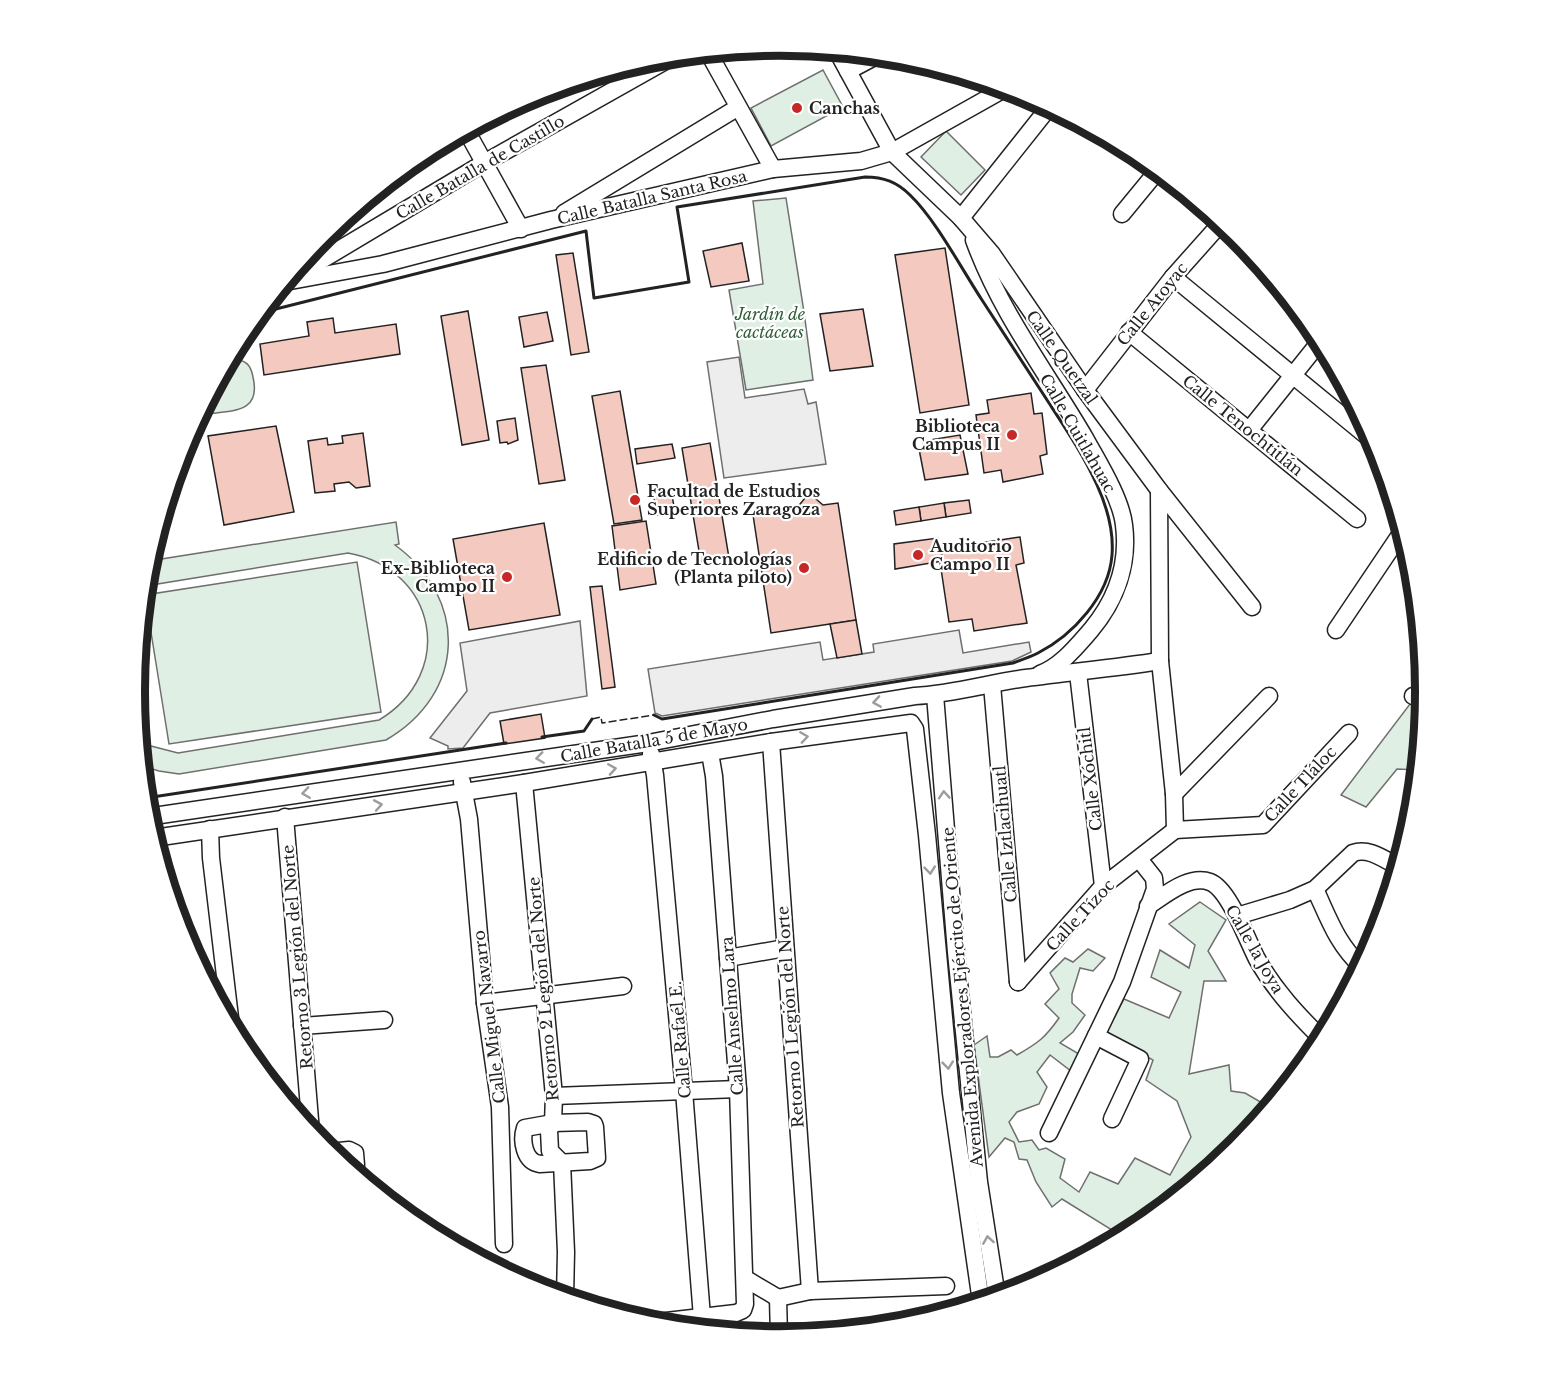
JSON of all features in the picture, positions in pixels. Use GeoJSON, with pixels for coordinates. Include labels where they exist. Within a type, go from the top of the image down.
{"type":"FeatureCollection","features":[{"type":"Feature","properties":{"kind":"street","name":"Calle Quetzal"},"geometry":{"type":"LineString","coordinates":[[841,59],[892,152],[992,254],[1085,390],[1159,490],[1252,607]]}},
{"type":"Feature","properties":{"kind":"street"},"geometry":{"type":"LineString","coordinates":[[712,60],[773,169]]}},
{"type":"Feature","properties":{"kind":"street"},"geometry":{"type":"LineString","coordinates":[[848,71],[866,61]]}},
{"type":"Feature","properties":{"kind":"street","name":"Calle Batalla de Castillo"},"geometry":{"type":"LineString","coordinates":[[305,270],[484,163],[650,70]]}},
{"type":"Feature","properties":{"kind":"street","name":"Calle Batalla Santa Rosa"},"geometry":{"type":"LineString","coordinates":[[297,280],[383,264],[551,220],[773,169],[861,161],[892,152],[996,93]]}},
{"type":"Feature","properties":{"kind":"street"},"geometry":{"type":"LineString","coordinates":[[551,220],[737,108]]}},
{"type":"Feature","properties":{"kind":"street"},"geometry":{"type":"LineString","coordinates":[[966,225],[1045,113]]}},
{"type":"Feature","properties":{"kind":"street"},"geometry":{"type":"LineString","coordinates":[[470,137],[521,229]]}},
{"type":"Feature","properties":{"kind":"street"},"geometry":{"type":"LineString","coordinates":[[1122,214],[1153,176]]}},
{"type":"Feature","properties":{"kind":"street","name":"Calle Cuitlahuac"},"geometry":{"type":"LineString","coordinates":[[966,225],[995,289],[1094,454],[1112,488],[1124,522],[1124,560],[1120,580],[1106,610],[1059,663],[1050,670],[1023,678]]}},
{"type":"Feature","properties":{"kind":"street","name":"Calle Atoyac"},"geometry":{"type":"LineString","coordinates":[[1085,390],[1173,277],[1216,229]]}},
{"type":"Feature","properties":{"kind":"street"},"geometry":{"type":"LineString","coordinates":[[1173,277],[1360,430]]}},
{"type":"Feature","properties":{"kind":"street","name":"Calle Tenochtitlán"},"geometry":{"type":"LineString","coordinates":[[1129,332],[1357,519]]}},
{"type":"Feature","properties":{"kind":"street"},"geometry":{"type":"LineString","coordinates":[[1250,429],[1315,348]]}},
{"type":"Feature","properties":{"kind":"street"},"geometry":{"type":"LineString","coordinates":[[1159,490],[1160,661],[1174,794],[1175,830]]}},
{"type":"Feature","properties":{"kind":"street"},"geometry":{"type":"LineString","coordinates":[[1336,630],[1398,539]]}},
{"type":"Feature","properties":{"kind":"street","name":"Calle Batalla 5 de Mayo"},"geometry":{"type":"LineString","coordinates":[[158,815],[648,742],[773,719],[915,696],[935,695],[1023,678],[1078,673],[1160,661]]}},
{"type":"Feature","properties":{"kind":"street","name":"Calle Xóchitl"},"geometry":{"type":"LineString","coordinates":[[1078,673],[1103,886]]}},
{"type":"Feature","properties":{"kind":"street","name":"Calle Iztlacihuatl"},"geometry":{"type":"LineString","coordinates":[[993,685],[1018,982]]}},
{"type":"Feature","properties":{"kind":"street","name":"Avenida Exploradores Ejército de Oriente"},"geometry":{"type":"LineString","coordinates":[[935,695],[980,1294]]}},
{"type":"Feature","properties":{"kind":"street"},"geometry":{"type":"LineString","coordinates":[[1174,794],[1269,696]]}},
{"type":"Feature","properties":{"kind":"street","name":"Calle Batalla 5 de Mayo"},"geometry":{"type":"LineString","coordinates":[[163,837],[285,817],[352,810],[908,722],[915,729]]}},
{"type":"Feature","properties":{"kind":"street","name":"Avenida Exploradores Ejército de Oriente"},"geometry":{"type":"LineString","coordinates":[[915,729],[951,1093],[995,1289]]}},
{"type":"Feature","properties":{"kind":"street","name":"Calle Tláloc"},"geometry":{"type":"LineString","coordinates":[[1175,830],[1263,825],[1349,733]]}},
{"type":"Feature","properties":{"kind":"street","name":"Calle Rafaél E."},"geometry":{"type":"LineString","coordinates":[[648,742],[653,762],[684,1091],[702,1317]]}},
{"type":"Feature","properties":{"kind":"street","name":"Retorno 1 Legión del Norte"},"geometry":{"type":"LineString","coordinates":[[771,742],[810,1291]]}},
{"type":"Feature","properties":{"kind":"street","name":"Calle Anselmo Lara"},"geometry":{"type":"LineString","coordinates":[[702,1317],[743,1310],[746,1279],[738,1089],[714,776],[710,753]]}},
{"type":"Feature","properties":{"kind":"street","name":"Calle Miguel Navarro"},"geometry":{"type":"LineString","coordinates":[[460,770],[469,819],[485,1003],[500,1107],[504,1244]]}},
{"type":"Feature","properties":{"kind":"street","name":"Retorno 2 Legión del Norte"},"geometry":{"type":"LineString","coordinates":[[524,783],[554,1096],[553,1123],[549,1130],[550,1151],[562,1163],[566,1289]]}},
{"type":"Feature","properties":{"kind":"street"},"geometry":{"type":"LineString","coordinates":[[347,788],[352,810]]}},
{"type":"Feature","properties":{"kind":"street","name":"Retorno 3 Legión del Norte"},"geometry":{"type":"LineString","coordinates":[[285,817],[310,1117]]}},
{"type":"Feature","properties":{"kind":"street"},"geometry":{"type":"LineString","coordinates":[[210,829],[211,858],[228,1004]]}},
{"type":"Feature","properties":{"kind":"street","name":"Calle Tízoc"},"geometry":{"type":"LineString","coordinates":[[1018,982],[1103,886],[1175,830]]}},
{"type":"Feature","properties":{"kind":"street"},"geometry":{"type":"LineString","coordinates":[[1237,916],[1290,900],[1315,889],[1353,853],[1360,850],[1393,863]]}},
{"type":"Feature","properties":{"kind":"street"},"geometry":{"type":"LineString","coordinates":[[1049,1133],[1122,982],[1147,906],[1155,889],[1154,878],[1139,859]]}},
{"type":"Feature","properties":{"kind":"street","name":"Calle la Joya"},"geometry":{"type":"LineString","coordinates":[[1147,906],[1172,890],[1199,880],[1210,882],[1219,888],[1237,916],[1274,987],[1316,1033]]}},
{"type":"Feature","properties":{"kind":"street"},"geometry":{"type":"LineString","coordinates":[[1315,889],[1336,936],[1356,961]]}},
{"type":"Feature","properties":{"kind":"street"},"geometry":{"type":"LineString","coordinates":[[728,958],[785,948]]}},
{"type":"Feature","properties":{"kind":"street"},"geometry":{"type":"LineString","coordinates":[[485,1003],[623,986]]}},
{"type":"Feature","properties":{"kind":"street"},"geometry":{"type":"LineString","coordinates":[[302,1026],[384,1020]]}},
{"type":"Feature","properties":{"kind":"street"},"geometry":{"type":"LineString","coordinates":[[1096,1036],[1140,1059],[1112,1119]]}},
{"type":"Feature","properties":{"kind":"street"},"geometry":{"type":"LineString","coordinates":[[554,1096],[738,1089]]}},
{"type":"Feature","properties":{"kind":"street"},"geometry":{"type":"LineString","coordinates":[[588,1122],[594,1124],[597,1158],[590,1161],[562,1163],[536,1164],[532,1162],[526,1154],[525,1128],[553,1123],[588,1122]]}},
{"type":"Feature","properties":{"kind":"street"},"geometry":{"type":"LineString","coordinates":[[343,1151],[355,1153],[356,1163]]}},
{"type":"Feature","properties":{"kind":"street"},"geometry":{"type":"LineString","coordinates":[[746,1279],[778,1298],[810,1291],[946,1286]]}},
{"type":"Feature","properties":{"kind":"street"},"geometry":{"type":"LineString","coordinates":[[778,1298],[779,1326]]}},
{"type":"Feature","properties":{"kind":"street"},"geometry":{"type":"LineString","coordinates":[[686,1319],[702,1317]]}},
{"type":"Feature","properties":{"kind":"green space","name":"Canchas"},"geometry":{"type":"Polygon","coordinates":[[[823,70],[843,107],[771,146],[751,108],[823,70]]]}},
{"type":"Feature","properties":{"kind":"green space"},"geometry":{"type":"Polygon","coordinates":[[[946,131],[985,170],[961,195],[921,157],[946,131]]]}},
{"type":"Feature","properties":{"kind":"green space","name":"Jardín de cactáceas"},"geometry":{"type":"Polygon","coordinates":[[[786,198],[813,380],[746,390],[729,290],[763,284],[753,201],[786,198]]]}},
{"type":"Feature","properties":{"kind":"green space"},"geometry":{"type":"Polygon","coordinates":[[[239,360],[247,364],[251,370],[254,390],[248,405],[231,411],[209,414],[239,360]]]}},
{"type":"Feature","properties":{"kind":"green space"},"geometry":{"type":"Polygon","coordinates":[[[396,522],[399,544],[395,545],[419,567],[436,592],[446,618],[448,646],[444,672],[432,698],[412,721],[386,740],[179,774],[150,768],[148,744],[178,753],[379,720],[404,700],[420,676],[427,651],[426,625],[417,600],[401,579],[378,563],[348,553],[155,584],[160,559],[396,522]]]}},
{"type":"Feature","properties":{"kind":"green space"},"geometry":{"type":"Polygon","coordinates":[[[357,562],[381,712],[169,744],[150,623],[153,594],[357,562]]]}},
{"type":"Feature","properties":{"kind":"green space"},"geometry":{"type":"Polygon","coordinates":[[[1413,700],[1416,701],[1411,770],[1397,769],[1366,807],[1341,795],[1413,700]]]}},
{"type":"Feature","properties":{"kind":"green space"},"geometry":{"type":"Polygon","coordinates":[[[1200,902],[1226,920],[1208,951],[1226,981],[1204,981],[1189,1074],[1229,1065],[1231,1091],[1245,1093],[1264,1104],[1200,1169],[1168,1195],[1114,1231],[1062,1199],[1052,1207],[1036,1182],[1027,1160],[1019,1159],[1014,1142],[1005,1138],[989,1157],[974,1045],[987,1036],[990,1057],[998,1057],[1011,1050],[1017,1055],[1041,1040],[1059,1018],[1045,1004],[1059,989],[1050,973],[1065,958],[1073,962],[1088,949],[1105,958],[1093,971],[1080,968],[1072,994],[1072,1003],[1085,1015],[1073,1032],[1060,1043],[1079,1054],[1071,1071],[1050,1055],[1037,1072],[1047,1087],[1039,1104],[1017,1112],[1009,1122],[1019,1142],[1032,1140],[1039,1150],[1046,1148],[1065,1159],[1060,1178],[1079,1192],[1090,1172],[1118,1184],[1135,1158],[1170,1175],[1191,1137],[1177,1101],[1146,1080],[1153,1060],[1106,1033],[1124,999],[1169,1018],[1181,992],[1151,977],[1160,950],[1189,968],[1195,945],[1169,924],[1200,902]]]}},
{"type":"Feature","properties":{"kind":"shaded area"},"geometry":{"type":"Polygon","coordinates":[[[739,357],[745,398],[804,389],[808,404],[816,402],[826,464],[724,478],[707,362],[739,357]]]}},
{"type":"Feature","properties":{"kind":"shaded area"},"geometry":{"type":"Polygon","coordinates":[[[580,621],[587,696],[490,713],[463,748],[448,749],[448,746],[430,738],[467,691],[460,643],[580,621]]]}},
{"type":"Feature","properties":{"kind":"shaded area"},"geometry":{"type":"Polygon","coordinates":[[[959,630],[963,653],[1029,642],[1031,652],[1012,661],[662,716],[655,713],[648,669],[820,642],[823,660],[874,652],[873,644],[959,630]]]}},
{"type":"Feature","properties":{"kind":"building"},"geometry":{"type":"Polygon","coordinates":[[[742,243],[749,281],[711,287],[703,251],[742,243]]]}},
{"type":"Feature","properties":{"kind":"building"},"geometry":{"type":"Polygon","coordinates":[[[945,248],[969,405],[920,413],[895,255],[945,248]]]}},
{"type":"Feature","properties":{"kind":"building"},"geometry":{"type":"Polygon","coordinates":[[[573,253],[589,352],[571,355],[556,255],[573,253]]]}},
{"type":"Feature","properties":{"kind":"building"},"geometry":{"type":"Polygon","coordinates":[[[863,309],[873,366],[830,371],[820,314],[863,309]]]}},
{"type":"Feature","properties":{"kind":"building"},"geometry":{"type":"Polygon","coordinates":[[[468,311],[489,440],[462,445],[441,316],[468,311]]]}},
{"type":"Feature","properties":{"kind":"building"},"geometry":{"type":"Polygon","coordinates":[[[547,312],[553,341],[524,347],[519,317],[547,312]]]}},
{"type":"Feature","properties":{"kind":"building"},"geometry":{"type":"Polygon","coordinates":[[[333,318],[335,333],[396,324],[400,354],[264,375],[260,344],[309,336],[307,322],[333,318]]]}},
{"type":"Feature","properties":{"kind":"building"},"geometry":{"type":"Polygon","coordinates":[[[546,365],[565,480],[539,484],[521,368],[546,365]]]}},
{"type":"Feature","properties":{"kind":"building"},"geometry":{"type":"Polygon","coordinates":[[[620,391],[642,520],[614,524],[592,396],[620,391]]]}},
{"type":"Feature","properties":{"kind":"building","name":"Biblioteca Campus II"},"geometry":{"type":"Polygon","coordinates":[[[1031,393],[1034,414],[1042,413],[1047,454],[1040,456],[1043,474],[1003,482],[1001,470],[984,473],[976,415],[989,413],[987,400],[1031,393]]]}},
{"type":"Feature","properties":{"kind":"building"},"geometry":{"type":"Polygon","coordinates":[[[515,418],[518,440],[508,444],[507,442],[500,443],[497,421],[515,418]]]}},
{"type":"Feature","properties":{"kind":"building"},"geometry":{"type":"Polygon","coordinates":[[[276,426],[294,512],[224,525],[208,436],[276,426]]]}},
{"type":"Feature","properties":{"kind":"building"},"geometry":{"type":"Polygon","coordinates":[[[363,433],[370,486],[356,488],[349,482],[334,484],[335,491],[315,493],[308,441],[327,438],[328,445],[343,443],[342,436],[363,433]]]}},
{"type":"Feature","properties":{"kind":"building"},"geometry":{"type":"Polygon","coordinates":[[[960,435],[968,474],[925,480],[919,449],[924,448],[923,441],[960,435]]]}},
{"type":"Feature","properties":{"kind":"building"},"geometry":{"type":"Polygon","coordinates":[[[710,443],[729,558],[701,563],[682,448],[710,443]]]}},
{"type":"Feature","properties":{"kind":"building"},"geometry":{"type":"Polygon","coordinates":[[[672,444],[675,458],[637,464],[635,449],[672,444]]]}},
{"type":"Feature","properties":{"kind":"building"},"geometry":{"type":"Polygon","coordinates":[[[671,490],[675,512],[664,516],[664,514],[657,515],[653,493],[671,490]]]}},
{"type":"Feature","properties":{"kind":"building","name":"Edificio de Tecnologías (Planta piloto)"},"geometry":{"type":"Polygon","coordinates":[[[809,493],[823,505],[838,503],[856,620],[771,633],[753,515],[796,509],[809,493]]]}},
{"type":"Feature","properties":{"kind":"building"},"geometry":{"type":"Polygon","coordinates":[[[969,500],[971,513],[946,517],[944,503],[969,500]]]}},
{"type":"Feature","properties":{"kind":"building"},"geometry":{"type":"Polygon","coordinates":[[[944,503],[946,517],[921,521],[919,507],[944,503]]]}},
{"type":"Feature","properties":{"kind":"building"},"geometry":{"type":"Polygon","coordinates":[[[919,507],[921,521],[896,525],[894,511],[919,507]]]}},
{"type":"Feature","properties":{"kind":"building"},"geometry":{"type":"Polygon","coordinates":[[[646,521],[656,584],[620,590],[612,526],[646,521]]]}},
{"type":"Feature","properties":{"kind":"building","name":"Ex-Biblioteca Campo II"},"geometry":{"type":"Polygon","coordinates":[[[544,523],[560,615],[469,630],[453,539],[544,523]]]}},
{"type":"Feature","properties":{"kind":"building"},"geometry":{"type":"Polygon","coordinates":[[[1020,537],[1024,563],[1016,565],[1027,623],[974,631],[972,619],[949,622],[940,562],[943,561],[941,549],[1020,537]]]}},
{"type":"Feature","properties":{"kind":"building","name":"Auditorio Campo II"},"geometry":{"type":"Polygon","coordinates":[[[938,538],[943,561],[895,569],[894,544],[938,538]]]}},
{"type":"Feature","properties":{"kind":"building"},"geometry":{"type":"Polygon","coordinates":[[[602,586],[615,687],[602,689],[590,587],[602,586]]]}},
{"type":"Feature","properties":{"kind":"building"},"geometry":{"type":"Polygon","coordinates":[[[856,620],[862,654],[837,658],[830,624],[856,620]]]}},
{"type":"Feature","properties":{"kind":"building"},"geometry":{"type":"Polygon","coordinates":[[[541,714],[545,738],[504,744],[500,721],[541,714]]]}},
{"type":"Feature","properties":{"kind":"fence"},"geometry":{"type":"LineString","coordinates":[[592,719],[601,717],[602,723],[654,715]]}},
{"type":"Feature","properties":{"kind":"wall"},"geometry":{"type":"LineString","coordinates":[[273,310],[586,231],[594,298],[689,282],[677,207],[865,177],[890,181],[920,205],[1081,453],[1092,474],[1107,510],[1112,537],[1112,555],[1104,585],[1087,613],[1064,636],[1038,653],[1013,663],[662,719],[654,715]]}},
{"type":"Feature","properties":{"kind":"wall"},"geometry":{"type":"LineString","coordinates":[[542,737],[584,731],[592,719]]}},
{"type":"Feature","properties":{"kind":"wall"},"geometry":{"type":"LineString","coordinates":[[155,797],[506,743]]}},
{"type":"Feature","properties":{"kind":"place","name":"Canchas"},"geometry":{"type":"Point","coordinates":[797,108]}},
{"type":"Feature","properties":{"kind":"place","name":"Biblioteca Campus II"},"geometry":{"type":"Point","coordinates":[1012,435]}},
{"type":"Feature","properties":{"kind":"place","name":"Facultad de Estudios Superiores Zaragoza"},"geometry":{"type":"Point","coordinates":[635,500]}},
{"type":"Feature","properties":{"kind":"place","name":"Auditorio Campo II"},"geometry":{"type":"Point","coordinates":[918,555]}},
{"type":"Feature","properties":{"kind":"place","name":"Edificio de Tecnologías (Planta piloto)"},"geometry":{"type":"Point","coordinates":[804,568]}},
{"type":"Feature","properties":{"kind":"place","name":"Ex-Biblioteca Campo II"},"geometry":{"type":"Point","coordinates":[507,577]}}]}
